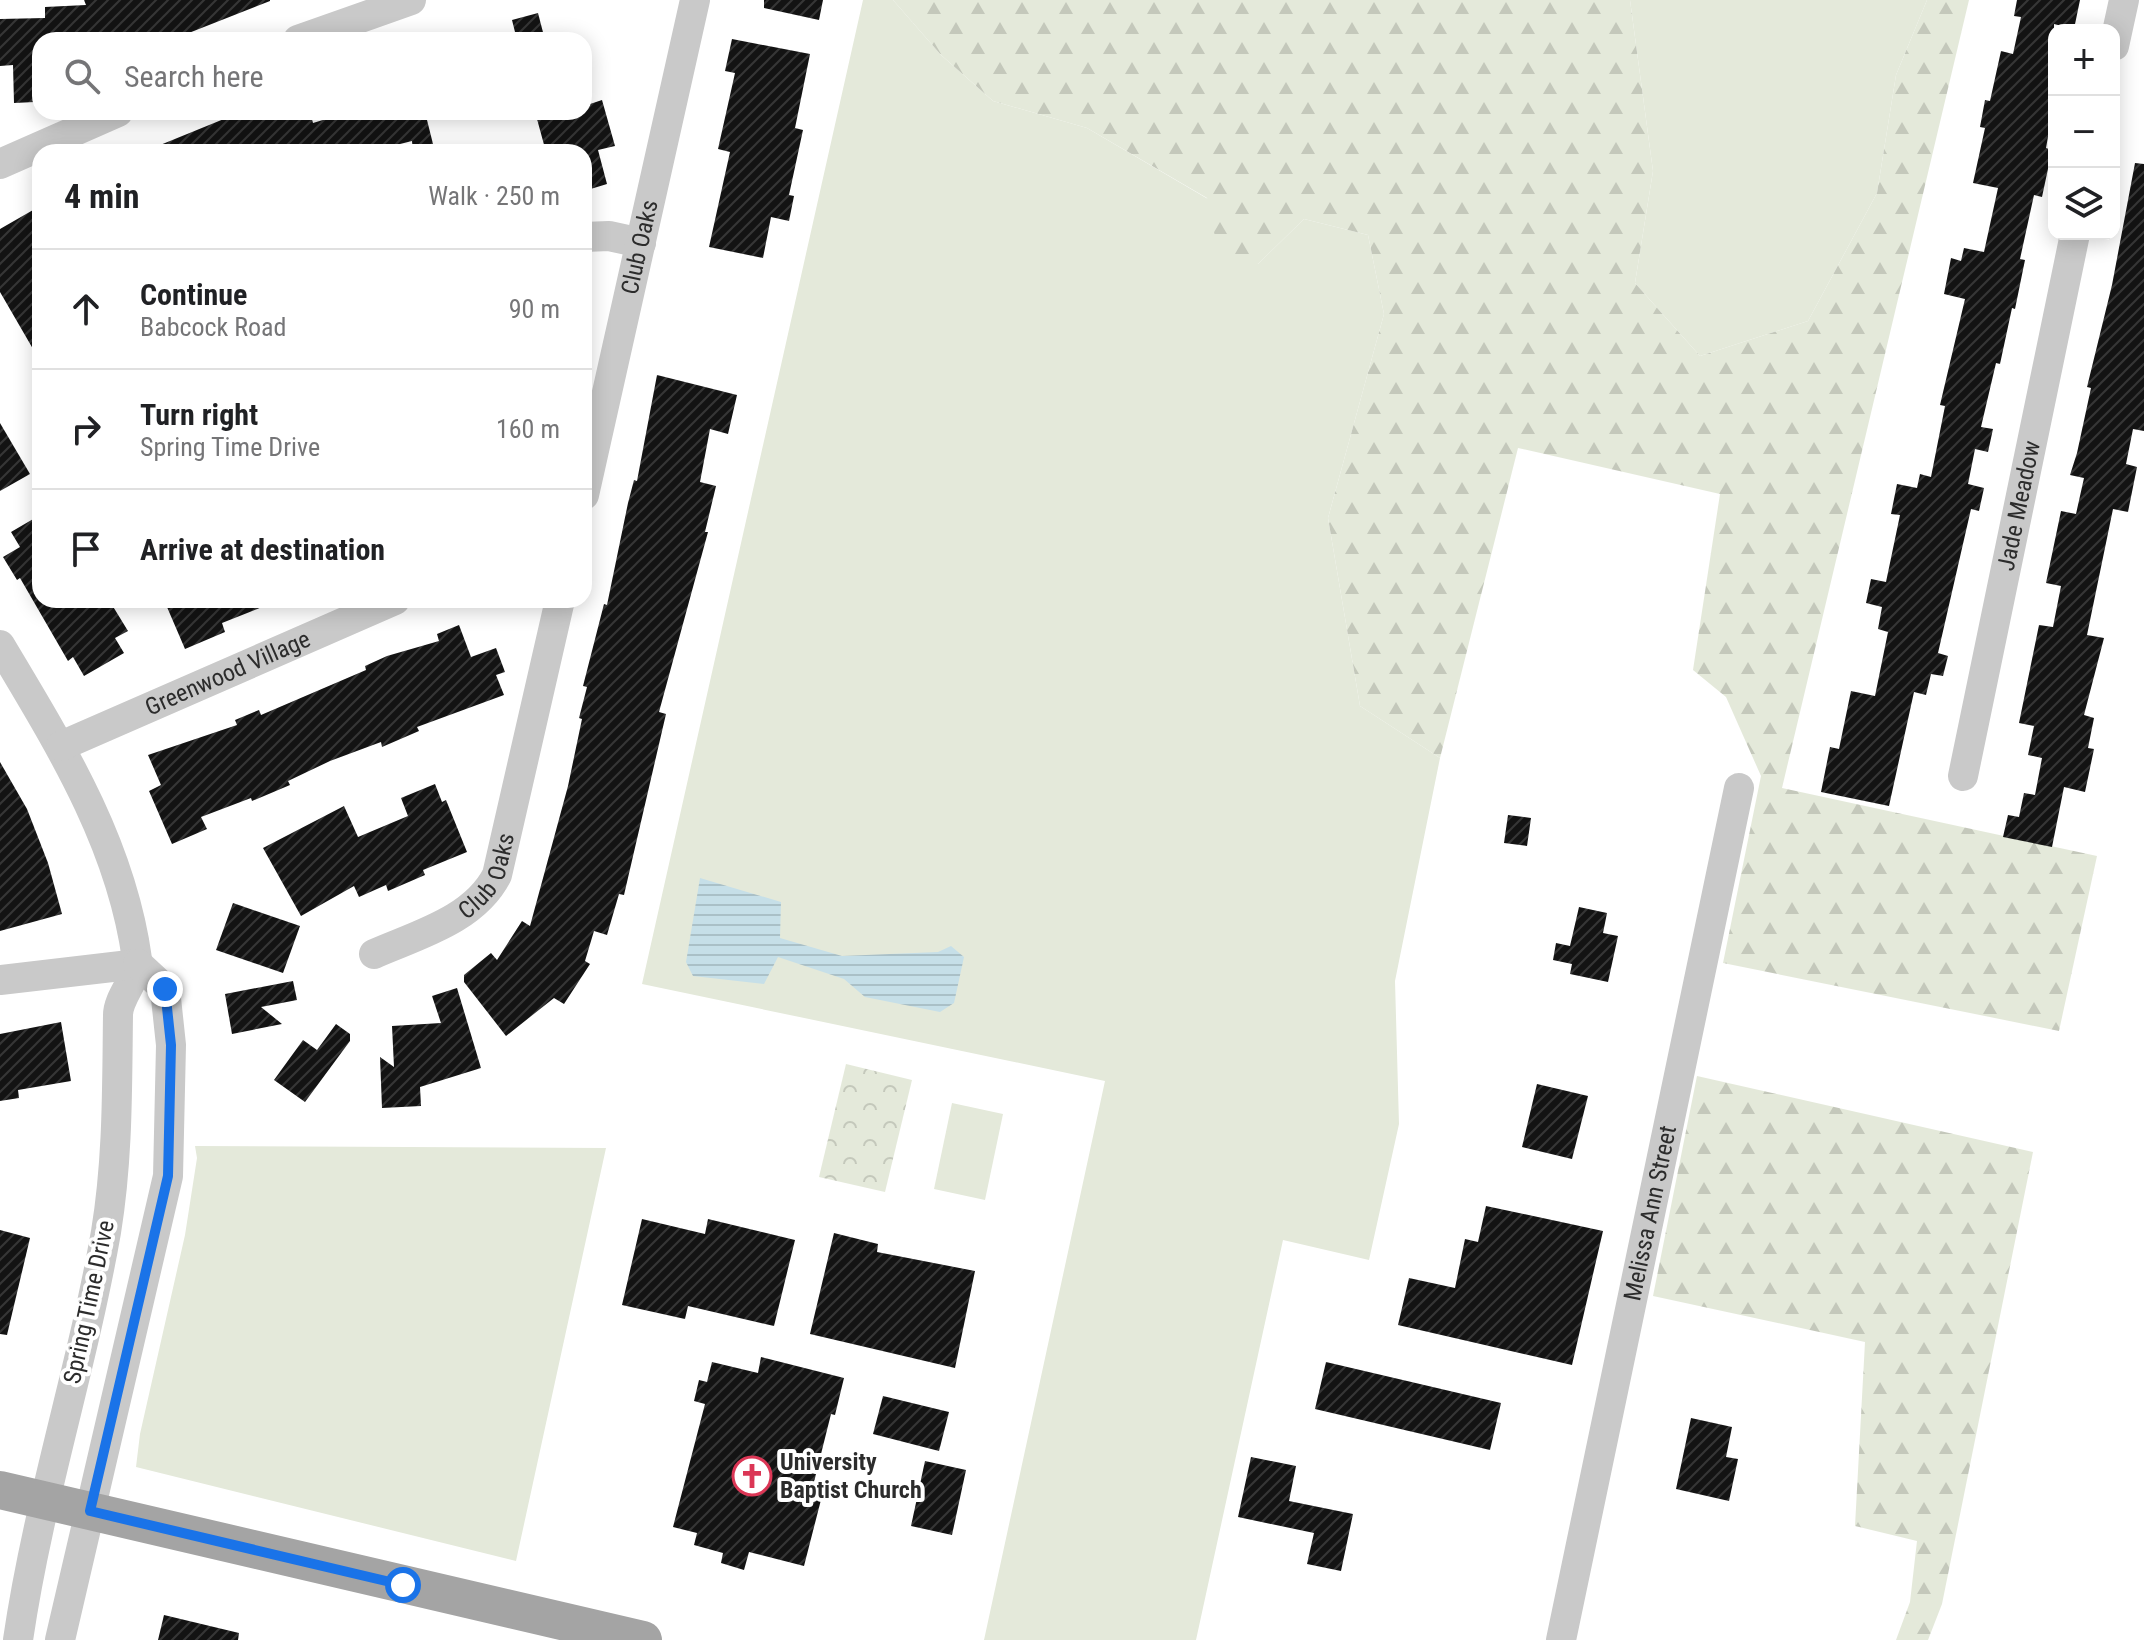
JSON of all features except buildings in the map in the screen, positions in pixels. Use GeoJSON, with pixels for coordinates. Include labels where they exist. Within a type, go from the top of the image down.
{"type":"FeatureCollection","features":[{"type":"Feature","properties":{"kind":"main road"},"geometry":{"type":"LineString","coordinates":[[0,1490],[643,1640]]}},
{"type":"Feature","properties":{"kind":"street"},"geometry":{"type":"LineString","coordinates":[[321,32],[411,0]]}},
{"type":"Feature","properties":{"kind":"street","name":"Club Oaks"},"geometry":{"type":"LineString","coordinates":[[592,460],[695,0]]}},
{"type":"Feature","properties":{"kind":"street"},"geometry":{"type":"LineString","coordinates":[[59,144],[103,120]]}},
{"type":"Feature","properties":{"kind":"street"},"geometry":{"type":"LineString","coordinates":[[0,164],[32,154]]}},
{"type":"Feature","properties":{"kind":"street"},"geometry":{"type":"LineString","coordinates":[[592,237],[609,236],[641,243]]}},
{"type":"Feature","properties":{"kind":"street","name":"Jade Meadow"},"geometry":{"type":"LineString","coordinates":[[1963,776],[2074,240]]}},
{"type":"Feature","properties":{"kind":"street","name":"Greenwood Village"},"geometry":{"type":"LineString","coordinates":[[61,746],[377,608]]}},
{"type":"Feature","properties":{"kind":"street","name":"Club Oaks"},"geometry":{"type":"LineString","coordinates":[[374,954],[454,919],[478,901],[497,875],[558,608]]}},
{"type":"Feature","properties":{"kind":"street"},"geometry":{"type":"LineString","coordinates":[[0,645],[85,792],[112,858],[131,925],[138,964],[0,980]]}},
{"type":"Feature","properties":{"kind":"street","name":"Melissa Ann Street"},"geometry":{"type":"LineString","coordinates":[[1561,1640],[1739,788]]}},
{"type":"Feature","properties":{"kind":"street","name":"Spring Time Drive"},"geometry":{"type":"LineString","coordinates":[[18,1640],[105,1234],[116,1162],[120,1079],[117,1010],[138,964],[165,989],[171,1045],[168,1176],[60,1640]]}},
{"type":"Feature","properties":{"kind":"green space"},"geometry":{"type":"Polygon","coordinates":[[[863,0],[893,0],[941,55],[993,101],[1087,128],[1208,199],[1258,264],[1304,219],[1368,235],[1384,314],[1328,518],[1360,706],[1440,758],[1395,981],[1399,1124],[1369,1260],[1283,1240],[1196,1640],[984,1640],[1105,1081],[642,984],[863,0]]]}},
{"type":"Feature","properties":{"kind":"green space"},"geometry":{"type":"Polygon","coordinates":[[[893,0],[1630,0],[1653,171],[1635,283],[1700,356],[1808,321],[1877,193],[1896,75],[1927,0],[1969,0],[1782,788],[2097,856],[2059,1031],[1723,963],[1761,776],[1726,697],[1693,670],[1720,494],[1518,448],[1440,758],[1360,706],[1328,518],[1384,314],[1368,235],[1304,219],[1258,264],[1219,256],[1207,198],[1087,128],[993,101],[941,55],[893,0]]]}},
{"type":"Feature","properties":{"kind":"green space"},"geometry":{"type":"Polygon","coordinates":[[[1630,0],[1927,0],[1896,75],[1877,193],[1808,321],[1700,356],[1635,283],[1653,171],[1630,0]]]}},
{"type":"Feature","properties":{"kind":"green space"},"geometry":{"type":"Polygon","coordinates":[[[846,1064],[912,1080],[885,1192],[819,1177],[846,1064]]]}},
{"type":"Feature","properties":{"kind":"green space"},"geometry":{"type":"Polygon","coordinates":[[[1697,1076],[2033,1152],[1942,1604],[1928,1640],[1896,1640],[1910,1602],[1917,1541],[1855,1526],[1865,1342],[1653,1296],[1697,1076]]]}},
{"type":"Feature","properties":{"kind":"green space"},"geometry":{"type":"Polygon","coordinates":[[[952,1103],[1003,1114],[985,1200],[934,1189],[952,1103]]]}},
{"type":"Feature","properties":{"kind":"green space"},"geometry":{"type":"Polygon","coordinates":[[[195,1146],[606,1148],[516,1561],[136,1467],[140,1434],[185,1235],[197,1158],[195,1146]]]}},
{"type":"Feature","properties":{"kind":"water"},"geometry":{"type":"Polygon","coordinates":[[[700,878],[781,902],[780,938],[842,956],[938,952],[951,946],[964,957],[954,1003],[940,1012],[865,997],[844,979],[778,957],[764,984],[693,976],[686,962],[700,878]]]}},
{"type":"Feature","properties":{"kind":"place","name":"University Baptist Church"},"geometry":{"type":"Point","coordinates":[752,1476]}},
{"type":"Feature","properties":{"kind":"route"},"geometry":{"type":"LineString","coordinates":[[165,989],[171,1045],[168,1176],[90,1511],[403,1585]]}}]}
